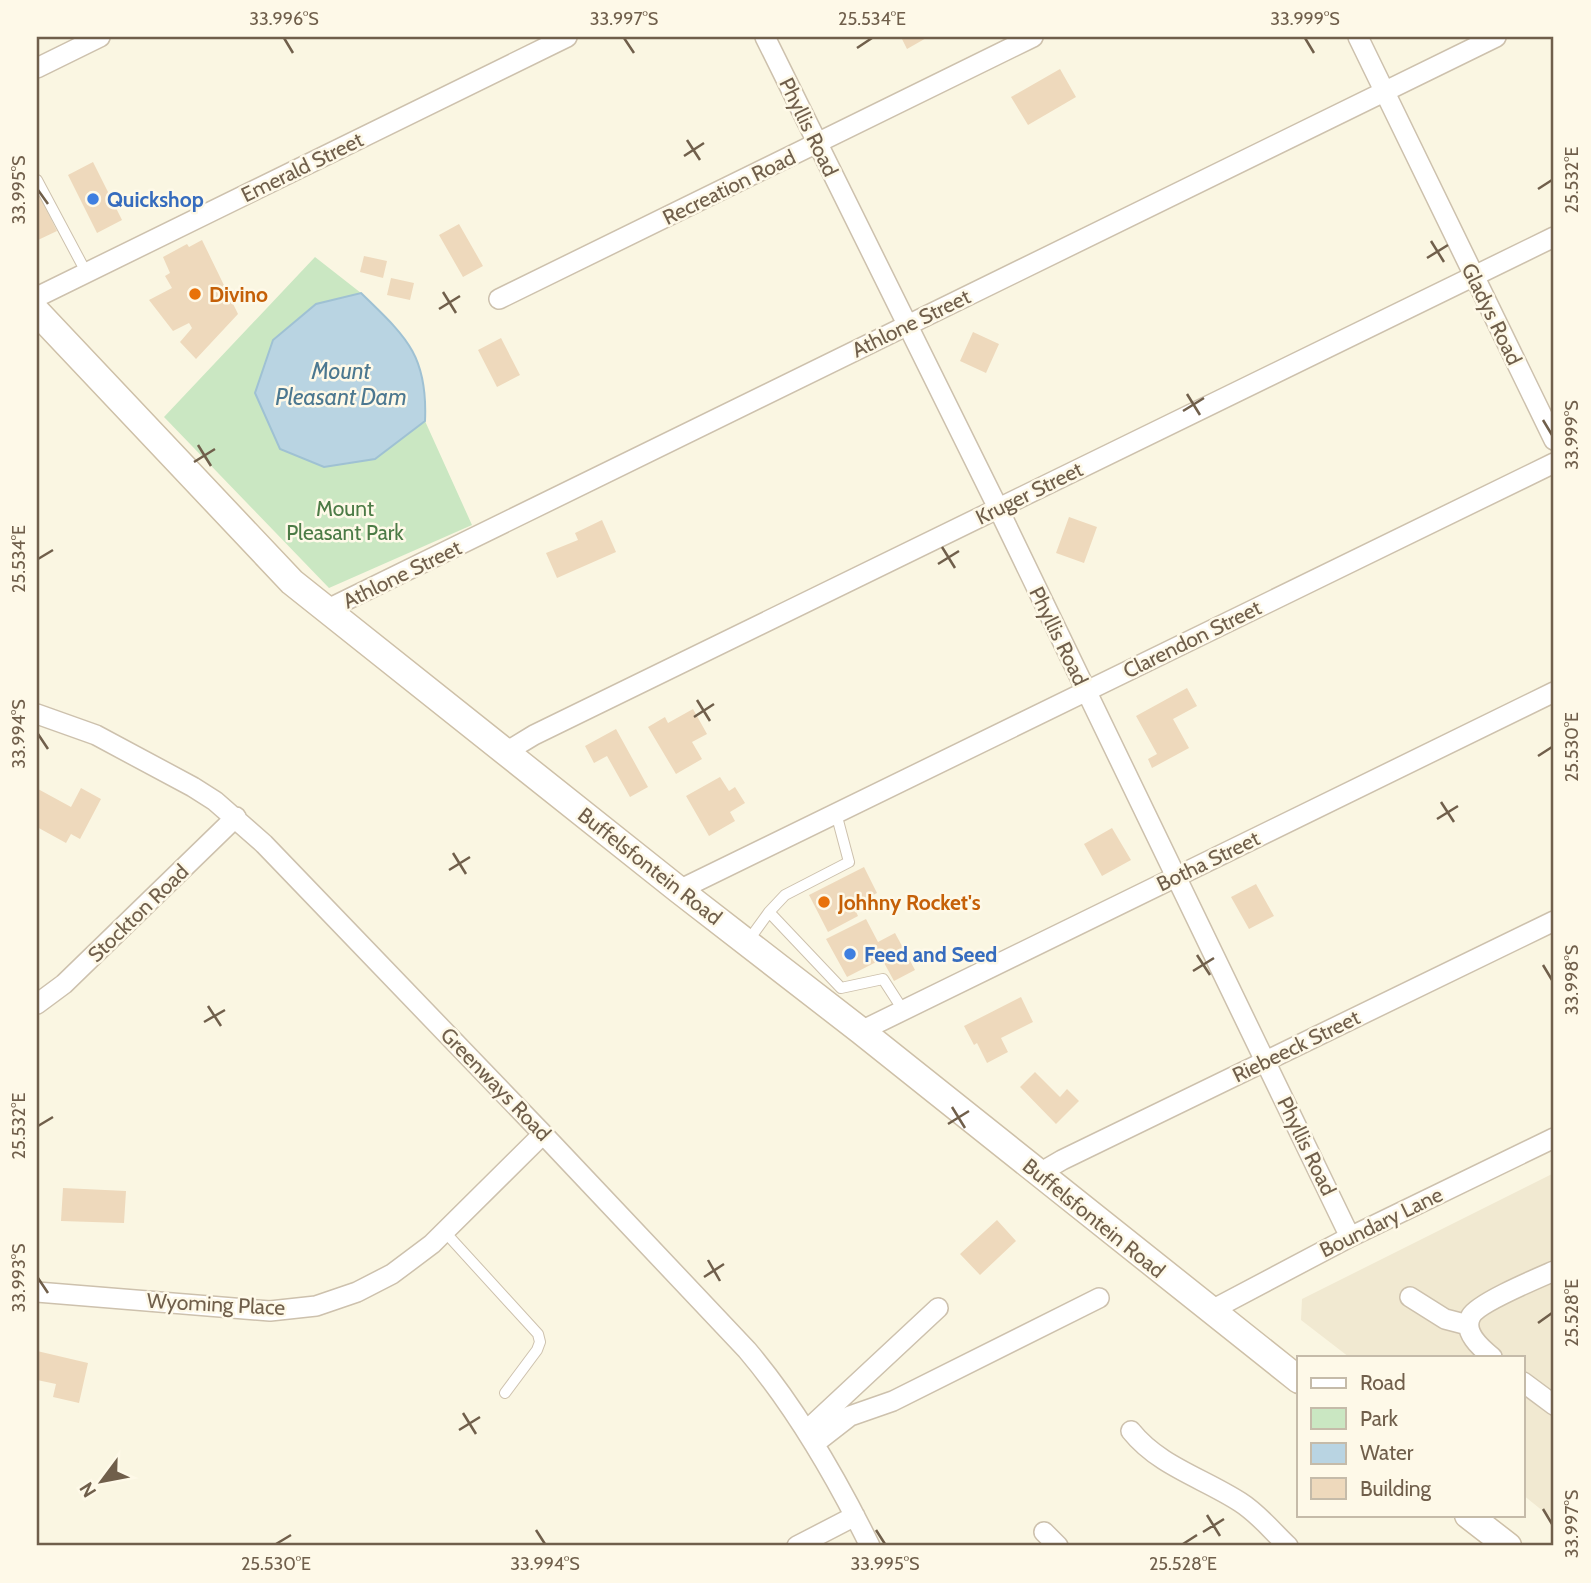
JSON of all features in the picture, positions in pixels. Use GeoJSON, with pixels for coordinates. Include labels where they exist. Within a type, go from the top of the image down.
{"type":"FeatureCollection","features":[{"type":"Feature","properties":{"kind":"main road","name":"Buffelsfontein Road"},"geometry":{"type":"LineString","coordinates":[[37,312],[292,582],[1297,1378]]}},
{"type":"Feature","properties":{"kind":"main road"},"geometry":{"type":"LineString","coordinates":[[1469,1516],[1508,1546]]}},
{"type":"Feature","properties":{"kind":"street"},"geometry":{"type":"LineString","coordinates":[[37,68],[100,37]]}},
{"type":"Feature","properties":{"kind":"street","name":"Emerald Street"},"geometry":{"type":"LineString","coordinates":[[37,297],[567,37]]}},
{"type":"Feature","properties":{"kind":"street","name":"Phyllis Road"},"geometry":{"type":"LineString","coordinates":[[765,37],[998,508],[1350,1237]]}},
{"type":"Feature","properties":{"kind":"street","name":"Recreation Road"},"geometry":{"type":"LineString","coordinates":[[499,299],[1033,37]]}},
{"type":"Feature","properties":{"kind":"street","name":"Gladys Road"},"geometry":{"type":"LineString","coordinates":[[1358,37],[1554,440]]}},
{"type":"Feature","properties":{"kind":"street","name":"Athlone Street"},"geometry":{"type":"LineString","coordinates":[[326,610],[1496,37]]}},
{"type":"Feature","properties":{"kind":"street","name":"Kruger Street"},"geometry":{"type":"LineString","coordinates":[[506,752],[534,735],[1554,237]]}},
{"type":"Feature","properties":{"kind":"street","name":"Clarendon Street"},"geometry":{"type":"LineString","coordinates":[[680,890],[1554,463]]}},
{"type":"Feature","properties":{"kind":"street","name":"Botha Street"},"geometry":{"type":"LineString","coordinates":[[861,1031],[1554,692]]}},
{"type":"Feature","properties":{"kind":"street","name":"Greenways Road"},"geometry":{"type":"LineString","coordinates":[[37,714],[96,735],[193,787],[236,817],[264,844],[543,1134],[768,1374],[810,1437],[870,1546]]}},
{"type":"Feature","properties":{"kind":"street","name":"Stockton Road"},"geometry":{"type":"LineString","coordinates":[[37,1004],[64,984],[236,817]]}},
{"type":"Feature","properties":{"kind":"street","name":"Riebeeck Street"},"geometry":{"type":"LineString","coordinates":[[1038,1174],[1554,921]]}},
{"type":"Feature","properties":{"kind":"street","name":"Wyoming Place"},"geometry":{"type":"LineString","coordinates":[[37,1292],[270,1311],[316,1306],[357,1292],[392,1274],[444,1231],[543,1134]]}},
{"type":"Feature","properties":{"kind":"street","name":"Boundary Lane"},"geometry":{"type":"LineString","coordinates":[[1210,1311],[1350,1237],[1554,1138]]}},
{"type":"Feature","properties":{"kind":"street"},"geometry":{"type":"LineString","coordinates":[[1491,1356],[1472,1338],[1468,1325],[1470,1317],[1476,1310],[1554,1271]]}},
{"type":"Feature","properties":{"kind":"street"},"geometry":{"type":"LineString","coordinates":[[1410,1297],[1445,1320],[1468,1325]]}},
{"type":"Feature","properties":{"kind":"street"},"geometry":{"type":"LineString","coordinates":[[810,1437],[850,1416],[893,1401],[1099,1298]]}},
{"type":"Feature","properties":{"kind":"street"},"geometry":{"type":"LineString","coordinates":[[810,1437],[938,1308]]}},
{"type":"Feature","properties":{"kind":"street"},"geometry":{"type":"LineString","coordinates":[[1524,1383],[1554,1405]]}},
{"type":"Feature","properties":{"kind":"street"},"geometry":{"type":"LineString","coordinates":[[1131,1431],[1143,1446],[1156,1456],[1254,1512],[1282,1544]]}},
{"type":"Feature","properties":{"kind":"street"},"geometry":{"type":"LineString","coordinates":[[797,1546],[855,1516]]}},
{"type":"Feature","properties":{"kind":"street"},"geometry":{"type":"LineString","coordinates":[[1044,1532],[1058,1546]]}},
{"type":"Feature","properties":{"kind":"lane"},"geometry":{"type":"LineString","coordinates":[[37,180],[40,194],[86,272]]}},
{"type":"Feature","properties":{"kind":"lane"},"geometry":{"type":"LineString","coordinates":[[747,942],[785,895],[849,862],[836,813]]}},
{"type":"Feature","properties":{"kind":"lane"},"geometry":{"type":"LineString","coordinates":[[769,912],[841,988],[883,979],[903,1010]]}},
{"type":"Feature","properties":{"kind":"lane"},"geometry":{"type":"LineString","coordinates":[[444,1231],[538,1334],[540,1342],[537,1350],[505,1393]]}},
{"type":"Feature","properties":{"kind":"shaded area"},"geometry":{"type":"Polygon","coordinates":[[[1554,1173],[1554,1520],[1524,1496],[1524,1356],[1348,1356],[1301,1320],[1302,1299],[1554,1173]]]}},
{"type":"Feature","properties":{"kind":"green space","name":"Mount Pleasant Park"},"geometry":{"type":"Polygon","coordinates":[[[315,257],[361,293],[316,304],[324,467],[375,459],[425,421],[472,525],[329,588],[164,417],[315,257]]]}},
{"type":"Feature","properties":{"kind":"water","name":"Mount Pleasant Dam"},"geometry":{"type":"Polygon","coordinates":[[[361,293],[401,335],[418,362],[425,398],[425,421],[375,459],[324,467],[280,449],[255,393],[273,340],[316,304],[361,293]]]}},
{"type":"Feature","properties":{"kind":"building"},"geometry":{"type":"Polygon","coordinates":[[[901,37],[928,37],[907,49],[901,37]]]}},
{"type":"Feature","properties":{"kind":"building"},"geometry":{"type":"Polygon","coordinates":[[[1060,69],[1076,97],[1028,125],[1011,97],[1060,69]]]}},
{"type":"Feature","properties":{"kind":"building"},"geometry":{"type":"Polygon","coordinates":[[[93,162],[122,220],[97,233],[68,175],[93,162]]]}},
{"type":"Feature","properties":{"kind":"building"},"geometry":{"type":"Polygon","coordinates":[[[37,191],[57,231],[38,240],[37,237],[37,191]]]}},
{"type":"Feature","properties":{"kind":"building"},"geometry":{"type":"Polygon","coordinates":[[[459,224],[483,266],[463,277],[439,235],[459,224]]]}},
{"type":"Feature","properties":{"kind":"building","name":"Divino"},"geometry":{"type":"Polygon","coordinates":[[[202,240],[238,314],[196,359],[180,342],[192,328],[189,323],[173,331],[149,300],[172,288],[165,276],[170,273],[163,257],[187,244],[189,247],[202,240]]]}},
{"type":"Feature","properties":{"kind":"building"},"geometry":{"type":"Polygon","coordinates":[[[364,256],[387,261],[383,278],[360,272],[364,256]]]}},
{"type":"Feature","properties":{"kind":"building"},"geometry":{"type":"Polygon","coordinates":[[[391,278],[414,283],[410,300],[387,295],[391,278]]]}},
{"type":"Feature","properties":{"kind":"building"},"geometry":{"type":"Polygon","coordinates":[[[973,332],[999,344],[986,373],[960,361],[973,332]]]}},
{"type":"Feature","properties":{"kind":"building"},"geometry":{"type":"Polygon","coordinates":[[[501,338],[520,375],[497,387],[478,350],[501,338]]]}},
{"type":"Feature","properties":{"kind":"building"},"geometry":{"type":"Polygon","coordinates":[[[1069,517],[1097,527],[1084,563],[1056,553],[1069,517]]]}},
{"type":"Feature","properties":{"kind":"building"},"geometry":{"type":"Polygon","coordinates":[[[602,520],[616,552],[557,578],[546,553],[578,540],[575,533],[602,520]]]}},
{"type":"Feature","properties":{"kind":"building"},"geometry":{"type":"Polygon","coordinates":[[[1187,688],[1197,706],[1173,719],[1189,748],[1152,768],[1148,759],[1157,754],[1136,716],[1187,688]]]}},
{"type":"Feature","properties":{"kind":"building"},"geometry":{"type":"Polygon","coordinates":[[[693,709],[707,734],[692,742],[702,759],[676,774],[648,727],[665,717],[668,723],[693,709]]]}},
{"type":"Feature","properties":{"kind":"building"},"geometry":{"type":"Polygon","coordinates":[[[616,729],[648,787],[630,797],[607,756],[594,763],[585,746],[616,729]]]}},
{"type":"Feature","properties":{"kind":"building"},"geometry":{"type":"Polygon","coordinates":[[[720,777],[729,791],[735,787],[745,803],[730,812],[735,821],[709,836],[686,796],[720,777]]]}},
{"type":"Feature","properties":{"kind":"building"},"geometry":{"type":"Polygon","coordinates":[[[81,788],[101,799],[80,839],[71,834],[66,843],[37,827],[38,789],[71,807],[81,788]]]}},
{"type":"Feature","properties":{"kind":"building"},"geometry":{"type":"Polygon","coordinates":[[[1112,828],[1131,860],[1102,876],[1084,844],[1112,828]]]}},
{"type":"Feature","properties":{"kind":"building"},"geometry":{"type":"Polygon","coordinates":[[[864,867],[877,893],[853,905],[858,916],[828,932],[809,895],[864,867]]]}},
{"type":"Feature","properties":{"kind":"building"},"geometry":{"type":"Polygon","coordinates":[[[1256,884],[1274,916],[1249,929],[1231,897],[1256,884]]]}},
{"type":"Feature","properties":{"kind":"building"},"geometry":{"type":"Polygon","coordinates":[[[866,919],[878,942],[895,933],[915,970],[894,981],[882,959],[847,977],[826,939],[866,919]]]}},
{"type":"Feature","properties":{"kind":"building"},"geometry":{"type":"Polygon","coordinates":[[[1021,997],[1033,1022],[1001,1038],[1008,1052],[987,1063],[964,1026],[1021,997]]]}},
{"type":"Feature","properties":{"kind":"building"},"geometry":{"type":"Polygon","coordinates":[[[1035,1072],[1060,1097],[1067,1089],[1079,1101],[1056,1124],[1020,1087],[1035,1072]]]}},
{"type":"Feature","properties":{"kind":"building"},"geometry":{"type":"Polygon","coordinates":[[[63,1188],[126,1191],[124,1223],[61,1221],[63,1188]]]}},
{"type":"Feature","properties":{"kind":"building"},"geometry":{"type":"Polygon","coordinates":[[[997,1220],[1016,1241],[980,1275],[960,1254],[997,1220]]]}},
{"type":"Feature","properties":{"kind":"building"},"geometry":{"type":"Polygon","coordinates":[[[37,1351],[88,1363],[79,1403],[53,1397],[56,1384],[37,1380],[37,1351]]]}},
{"type":"Feature","properties":{"kind":"place","name":"Quickshop"},"geometry":{"type":"Point","coordinates":[93,199]}},
{"type":"Feature","properties":{"kind":"place","name":"Divino"},"geometry":{"type":"Point","coordinates":[195,294]}},
{"type":"Feature","properties":{"kind":"place","name":"Johhny Rocket's"},"geometry":{"type":"Point","coordinates":[824,902]}},
{"type":"Feature","properties":{"kind":"place","name":"Feed and Seed"},"geometry":{"type":"Point","coordinates":[850,954]}}]}
